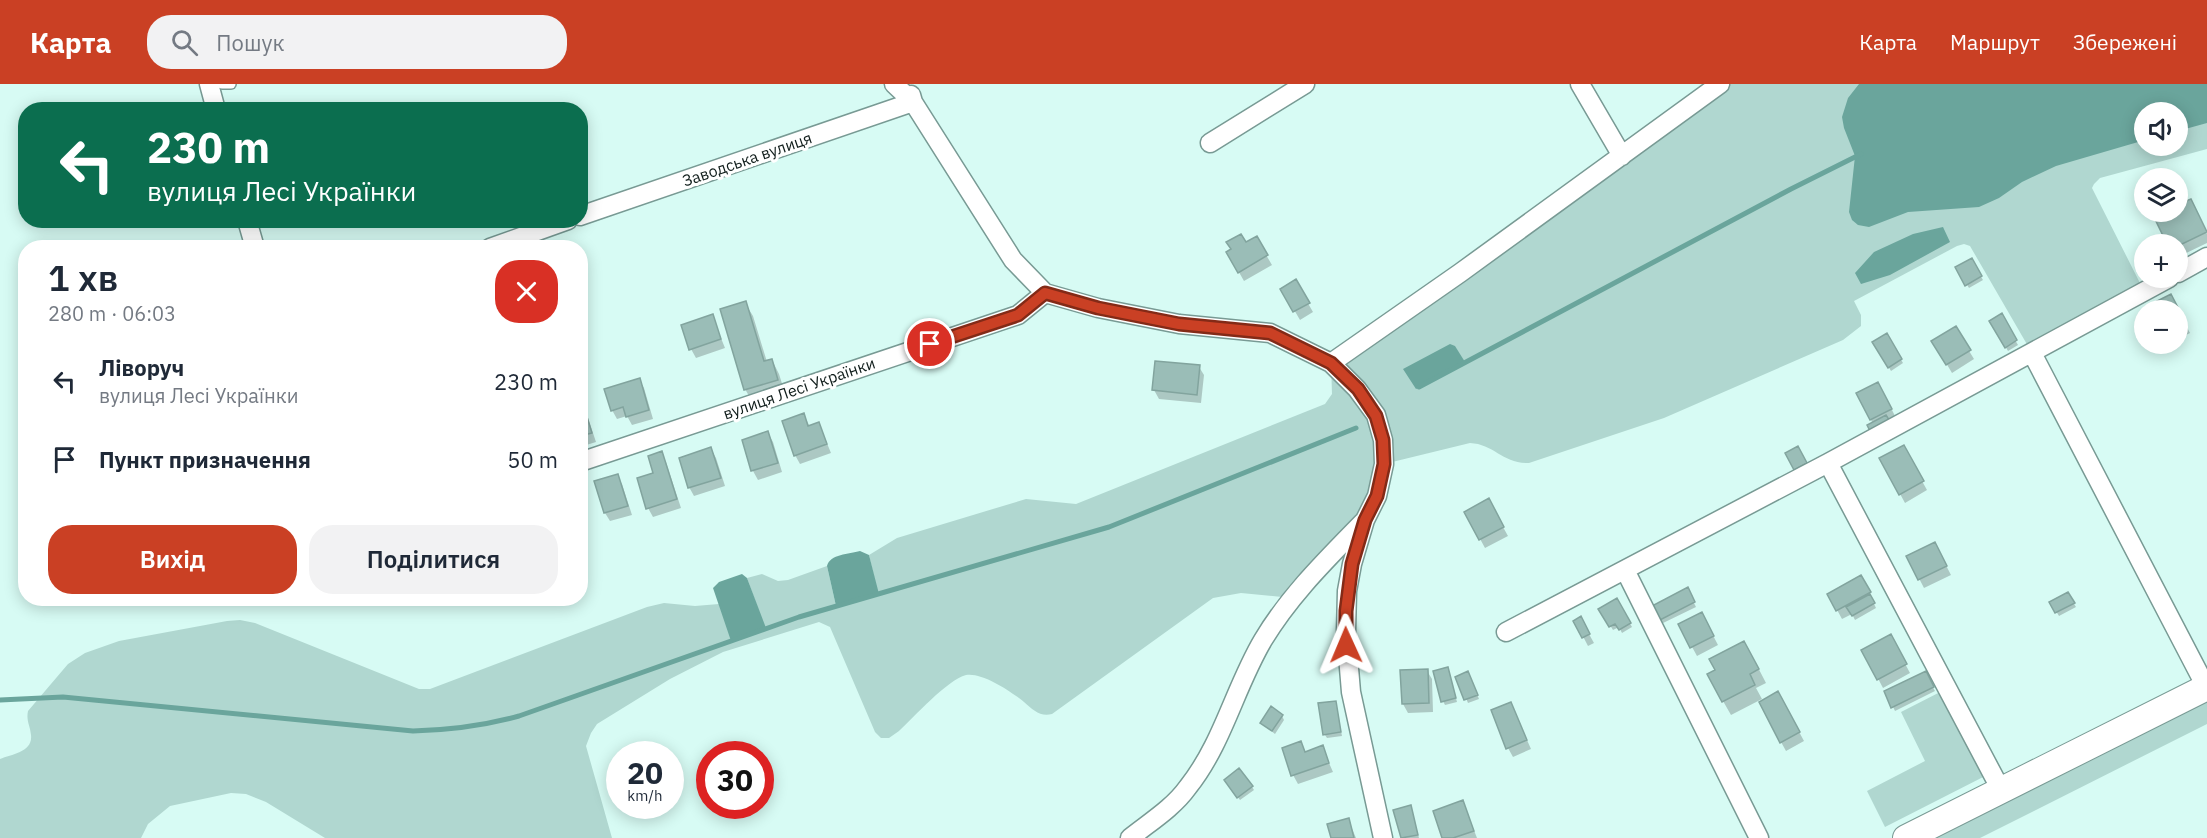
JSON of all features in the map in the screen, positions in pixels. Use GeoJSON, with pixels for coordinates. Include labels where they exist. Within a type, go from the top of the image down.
{"type":"FeatureCollection","features":[{"type":"Feature","properties":{"kind":"main road"},"geometry":{"type":"LineString","coordinates":[[1906,838],[2206,687]]}},
{"type":"Feature","properties":{"kind":"street"},"geometry":{"type":"LineString","coordinates":[[209,84],[214,102]]}},
{"type":"Feature","properties":{"kind":"street"},"geometry":{"type":"LineString","coordinates":[[894,84],[913,102],[1013,260],[1045,293],[1098,308],[1179,324],[1270,333],[1331,363],[1358,389],[1376,416],[1383,440],[1384,464],[1377,496],[1365,520],[1352,564],[1347,591],[1347,657],[1351,692],[1383,838]]}},
{"type":"Feature","properties":{"kind":"street"},"geometry":{"type":"LineString","coordinates":[[908,84],[913,102]]}},
{"type":"Feature","properties":{"kind":"street"},"geometry":{"type":"LineString","coordinates":[[1210,143],[1305,84]]}},
{"type":"Feature","properties":{"kind":"street"},"geometry":{"type":"LineString","coordinates":[[1580,84],[1622,156]]}},
{"type":"Feature","properties":{"kind":"street"},"geometry":{"type":"LineString","coordinates":[[1331,363],[1460,273],[1720,84]]}},
{"type":"Feature","properties":{"kind":"street","name":"Заводська вулиця"},"geometry":{"type":"LineString","coordinates":[[588,213],[913,102]]}},
{"type":"Feature","properties":{"kind":"street"},"geometry":{"type":"LineString","coordinates":[[512,240],[546,228]]}},
{"type":"Feature","properties":{"kind":"street"},"geometry":{"type":"LineString","coordinates":[[2188,267],[2207,257]]}},
{"type":"Feature","properties":{"kind":"street"},"geometry":{"type":"LineString","coordinates":[[1506,632],[1828,463],[2151,288]]}},
{"type":"Feature","properties":{"kind":"street","name":"вулиця Лесі Українки"},"geometry":{"type":"LineString","coordinates":[[588,459],[1018,315],[1045,293]]}},
{"type":"Feature","properties":{"kind":"street"},"geometry":{"type":"LineString","coordinates":[[2032,353],[2206,687]]}},
{"type":"Feature","properties":{"kind":"street"},"geometry":{"type":"LineString","coordinates":[[1828,463],[2001,790]]}},
{"type":"Feature","properties":{"kind":"street"},"geometry":{"type":"LineString","coordinates":[[1130,838],[1173,804],[1187,789],[1208,759],[1262,642],[1276,620],[1308,579],[1365,520]]}},
{"type":"Feature","properties":{"kind":"street"},"geometry":{"type":"LineString","coordinates":[[1625,570],[1759,838]]}},
{"type":"Feature","properties":{"kind":"lane"},"geometry":{"type":"LineString","coordinates":[[222,84],[231,84]]}},
{"type":"Feature","properties":{"kind":"shaded area"},"geometry":{"type":"Polygon","coordinates":[[[1720,84],[2207,84],[2207,149],[2188,154],[2188,102],[2134,102],[2134,156],[2181,156],[2100,178],[2092,188],[2134,271],[2134,288],[2142,288],[2144,291],[2032,353],[1970,246],[1964,244],[1957,246],[1854,301],[1861,315],[1861,326],[1843,340],[1664,418],[1529,463],[1512,460],[1486,447],[1470,443],[1384,464],[1377,496],[1292,598],[1241,593],[1213,598],[1052,714],[1044,715],[1037,712],[1012,693],[988,680],[966,675],[940,691],[899,731],[889,738],[881,738],[875,732],[830,627],[819,622],[723,652],[670,679],[597,724],[586,746],[612,838],[325,838],[266,802],[246,794],[231,793],[170,806],[148,824],[141,838],[0,838],[0,759],[21,752],[29,745],[31,735],[28,711],[68,664],[85,653],[119,641],[240,620],[255,623],[419,689],[430,689],[647,607],[664,603],[695,606],[719,604],[732,641],[765,628],[747,578],[762,574],[778,581],[788,580],[827,566],[836,606],[878,594],[869,555],[897,538],[1026,499],[1076,504],[1325,404],[1332,394],[1331,363],[1720,84]]]}},
{"type":"Feature","properties":{"kind":"shaded area"},"geometry":{"type":"Polygon","coordinates":[[[1859,84],[2207,84],[2207,123],[2188,128],[2188,102],[2134,102],[2134,143],[2056,166],[2022,182],[1999,198],[1979,207],[1908,212],[1869,227],[1858,225],[1852,220],[1849,212],[1855,156],[1842,117],[1848,98],[1859,84]]]}},
{"type":"Feature","properties":{"kind":"shaded area"},"geometry":{"type":"Polygon","coordinates":[[[1943,227],[1950,242],[1890,275],[1861,284],[1855,273],[1874,252],[1913,234],[1943,227]]]}},
{"type":"Feature","properties":{"kind":"shaded area"},"geometry":{"type":"Polygon","coordinates":[[[1450,344],[1455,346],[1465,362],[1416,389],[1403,369],[1450,344]]]}},
{"type":"Feature","properties":{"kind":"shaded area"},"geometry":{"type":"Polygon","coordinates":[[[860,551],[869,555],[879,594],[836,606],[827,566],[836,557],[860,551]]]}},
{"type":"Feature","properties":{"kind":"shaded area"},"geometry":{"type":"Polygon","coordinates":[[[742,574],[747,578],[766,628],[731,641],[713,588],[719,582],[742,574]]]}},
{"type":"Feature","properties":{"kind":"shaded area"},"geometry":{"type":"Polygon","coordinates":[[[2207,687],[2207,724],[1980,838],[1906,838],[2207,687]]]}},
{"type":"Feature","properties":{"kind":"shaded area"},"geometry":{"type":"Polygon","coordinates":[[[1948,688],[1991,773],[1885,827],[1867,791],[1925,761],[1901,712],[1948,688]]]}},
{"type":"Feature","properties":{"kind":"building"},"geometry":{"type":"Polygon","coordinates":[[[2191,199],[2207,232],[2188,241],[2188,234],[2162,234],[2156,222],[2188,222],[2188,200],[2191,199]]]}},
{"type":"Feature","properties":{"kind":"building"},"geometry":{"type":"Polygon","coordinates":[[[1241,234],[1246,242],[1257,236],[1268,255],[1238,273],[1226,252],[1231,249],[1226,242],[1241,234]]]}},
{"type":"Feature","properties":{"kind":"building"},"geometry":{"type":"Polygon","coordinates":[[[1972,258],[1982,276],[1965,286],[1955,267],[1972,258]]]}},
{"type":"Feature","properties":{"kind":"building"},"geometry":{"type":"Polygon","coordinates":[[[1296,279],[1310,303],[1293,312],[1280,289],[1296,279]]]}},
{"type":"Feature","properties":{"kind":"building"},"geometry":{"type":"Polygon","coordinates":[[[2171,294],[2174,300],[2159,300],[2171,294]]]}},
{"type":"Feature","properties":{"kind":"building"},"geometry":{"type":"Polygon","coordinates":[[[746,301],[764,361],[772,359],[778,380],[744,390],[720,309],[746,301]]]}},
{"type":"Feature","properties":{"kind":"building"},"geometry":{"type":"Polygon","coordinates":[[[2002,313],[2017,340],[2005,348],[1989,321],[2002,313]]]}},
{"type":"Feature","properties":{"kind":"building"},"geometry":{"type":"Polygon","coordinates":[[[713,314],[721,339],[689,350],[681,325],[713,314]]]}},
{"type":"Feature","properties":{"kind":"building"},"geometry":{"type":"Polygon","coordinates":[[[1956,326],[1971,350],[1946,365],[1931,341],[1956,326]]]}},
{"type":"Feature","properties":{"kind":"building"},"geometry":{"type":"Polygon","coordinates":[[[1887,333],[1902,359],[1888,368],[1872,342],[1887,333]]]}},
{"type":"Feature","properties":{"kind":"building"},"geometry":{"type":"Polygon","coordinates":[[[1155,361],[1200,365],[1197,395],[1152,390],[1155,361]]]}},
{"type":"Feature","properties":{"kind":"building"},"geometry":{"type":"Polygon","coordinates":[[[640,378],[649,410],[626,417],[623,407],[611,411],[604,389],[640,378]]]}},
{"type":"Feature","properties":{"kind":"building"},"geometry":{"type":"Polygon","coordinates":[[[1878,382],[1892,409],[1870,420],[1856,393],[1878,382]]]}},
{"type":"Feature","properties":{"kind":"building"},"geometry":{"type":"Polygon","coordinates":[[[804,413],[808,426],[819,422],[827,444],[794,456],[782,421],[804,413]]]}},
{"type":"Feature","properties":{"kind":"building"},"geometry":{"type":"Polygon","coordinates":[[[1886,415],[1891,423],[1871,433],[1867,425],[1886,415]]]}},
{"type":"Feature","properties":{"kind":"building"},"geometry":{"type":"Polygon","coordinates":[[[588,420],[592,433],[588,434],[588,420]]]}},
{"type":"Feature","properties":{"kind":"building"},"geometry":{"type":"Polygon","coordinates":[[[768,431],[778,463],[751,471],[742,440],[768,431]]]}},
{"type":"Feature","properties":{"kind":"building"},"geometry":{"type":"Polygon","coordinates":[[[1904,445],[1924,481],[1899,495],[1879,458],[1904,445]]]}},
{"type":"Feature","properties":{"kind":"building"},"geometry":{"type":"Polygon","coordinates":[[[1798,446],[1807,463],[1794,470],[1785,453],[1798,446]]]}},
{"type":"Feature","properties":{"kind":"building"},"geometry":{"type":"Polygon","coordinates":[[[711,447],[721,478],[688,488],[679,458],[711,447]]]}},
{"type":"Feature","properties":{"kind":"building"},"geometry":{"type":"Polygon","coordinates":[[[662,451],[677,499],[646,509],[637,478],[653,473],[648,456],[662,451]]]}},
{"type":"Feature","properties":{"kind":"building"},"geometry":{"type":"Polygon","coordinates":[[[618,474],[628,506],[604,513],[594,481],[618,474]]]}},
{"type":"Feature","properties":{"kind":"building"},"geometry":{"type":"Polygon","coordinates":[[[1489,498],[1504,527],[1479,540],[1464,512],[1489,498]]]}},
{"type":"Feature","properties":{"kind":"building"},"geometry":{"type":"Polygon","coordinates":[[[1935,542],[1947,566],[1918,580],[1906,556],[1935,542]]]}},
{"type":"Feature","properties":{"kind":"building"},"geometry":{"type":"Polygon","coordinates":[[[1861,575],[1871,592],[1836,611],[1827,594],[1861,575]]]}},
{"type":"Feature","properties":{"kind":"building"},"geometry":{"type":"Polygon","coordinates":[[[1688,587],[1695,602],[1658,621],[1650,607],[1688,587]]]}},
{"type":"Feature","properties":{"kind":"building"},"geometry":{"type":"Polygon","coordinates":[[[2068,592],[2075,603],[2055,613],[2049,602],[2068,592]]]}},
{"type":"Feature","properties":{"kind":"building"},"geometry":{"type":"Polygon","coordinates":[[[1870,594],[1875,603],[1852,616],[1846,607],[1870,594]]]}},
{"type":"Feature","properties":{"kind":"building"},"geometry":{"type":"Polygon","coordinates":[[[1617,598],[1631,623],[1619,630],[1615,624],[1609,627],[1598,609],[1617,598]]]}},
{"type":"Feature","properties":{"kind":"building"},"geometry":{"type":"Polygon","coordinates":[[[1702,612],[1714,636],[1690,648],[1678,624],[1702,612]]]}},
{"type":"Feature","properties":{"kind":"building"},"geometry":{"type":"Polygon","coordinates":[[[1581,616],[1590,634],[1582,638],[1573,621],[1581,616]]]}},
{"type":"Feature","properties":{"kind":"building"},"geometry":{"type":"Polygon","coordinates":[[[1891,634],[1907,664],[1877,680],[1861,650],[1891,634]]]}},
{"type":"Feature","properties":{"kind":"building"},"geometry":{"type":"Polygon","coordinates":[[[1744,641],[1759,669],[1750,674],[1755,685],[1722,702],[1707,674],[1715,670],[1709,659],[1744,641]]]}},
{"type":"Feature","properties":{"kind":"building"},"geometry":{"type":"Polygon","coordinates":[[[1448,667],[1456,698],[1441,702],[1433,671],[1448,667]]]}},
{"type":"Feature","properties":{"kind":"building"},"geometry":{"type":"Polygon","coordinates":[[[1428,669],[1429,703],[1402,704],[1400,670],[1428,669]]]}},
{"type":"Feature","properties":{"kind":"building"},"geometry":{"type":"Polygon","coordinates":[[[1468,671],[1478,695],[1464,700],[1455,677],[1468,671]]]}},
{"type":"Feature","properties":{"kind":"building"},"geometry":{"type":"Polygon","coordinates":[[[1926,671],[1934,687],[1891,708],[1884,691],[1926,671]]]}},
{"type":"Feature","properties":{"kind":"building"},"geometry":{"type":"Polygon","coordinates":[[[1778,691],[1800,732],[1780,743],[1759,702],[1778,691]]]}},
{"type":"Feature","properties":{"kind":"building"},"geometry":{"type":"Polygon","coordinates":[[[1336,701],[1341,732],[1323,735],[1318,703],[1336,701]]]}},
{"type":"Feature","properties":{"kind":"building"},"geometry":{"type":"Polygon","coordinates":[[[1511,702],[1527,740],[1506,749],[1491,710],[1511,702]]]}},
{"type":"Feature","properties":{"kind":"building"},"geometry":{"type":"Polygon","coordinates":[[[1271,706],[1283,715],[1272,731],[1260,723],[1271,706]]]}},
{"type":"Feature","properties":{"kind":"building"},"geometry":{"type":"Polygon","coordinates":[[[1301,741],[1305,752],[1323,745],[1329,763],[1291,776],[1282,748],[1301,741]]]}},
{"type":"Feature","properties":{"kind":"building"},"geometry":{"type":"Polygon","coordinates":[[[1239,768],[1253,786],[1237,798],[1224,780],[1239,768]]]}},
{"type":"Feature","properties":{"kind":"building"},"geometry":{"type":"Polygon","coordinates":[[[1463,800],[1474,831],[1453,838],[1442,838],[1433,811],[1463,800]]]}},
{"type":"Feature","properties":{"kind":"building"},"geometry":{"type":"Polygon","coordinates":[[[1411,805],[1418,835],[1401,838],[1393,810],[1411,805]]]}},
{"type":"Feature","properties":{"kind":"building"},"geometry":{"type":"Polygon","coordinates":[[[1349,818],[1354,838],[1331,838],[1327,824],[1349,818]]]}},
{"type":"Feature","properties":{"kind":"waterway"},"geometry":{"type":"LineString","coordinates":[[1419,387],[1861,154]]}},
{"type":"Feature","properties":{"kind":"waterway"},"geometry":{"type":"LineString","coordinates":[[0,700],[63,697],[413,731],[492,722],[519,716],[799,617],[1109,527],[1356,428]]}},
{"type":"Feature","properties":{"kind":"route"},"geometry":{"type":"LineString","coordinates":[[930,344],[1018,315],[1045,293],[1098,308],[1179,324],[1270,333],[1331,363],[1358,389],[1376,416],[1383,440],[1384,464],[1377,496],[1365,520],[1347,591],[1346,645]]}}]}
